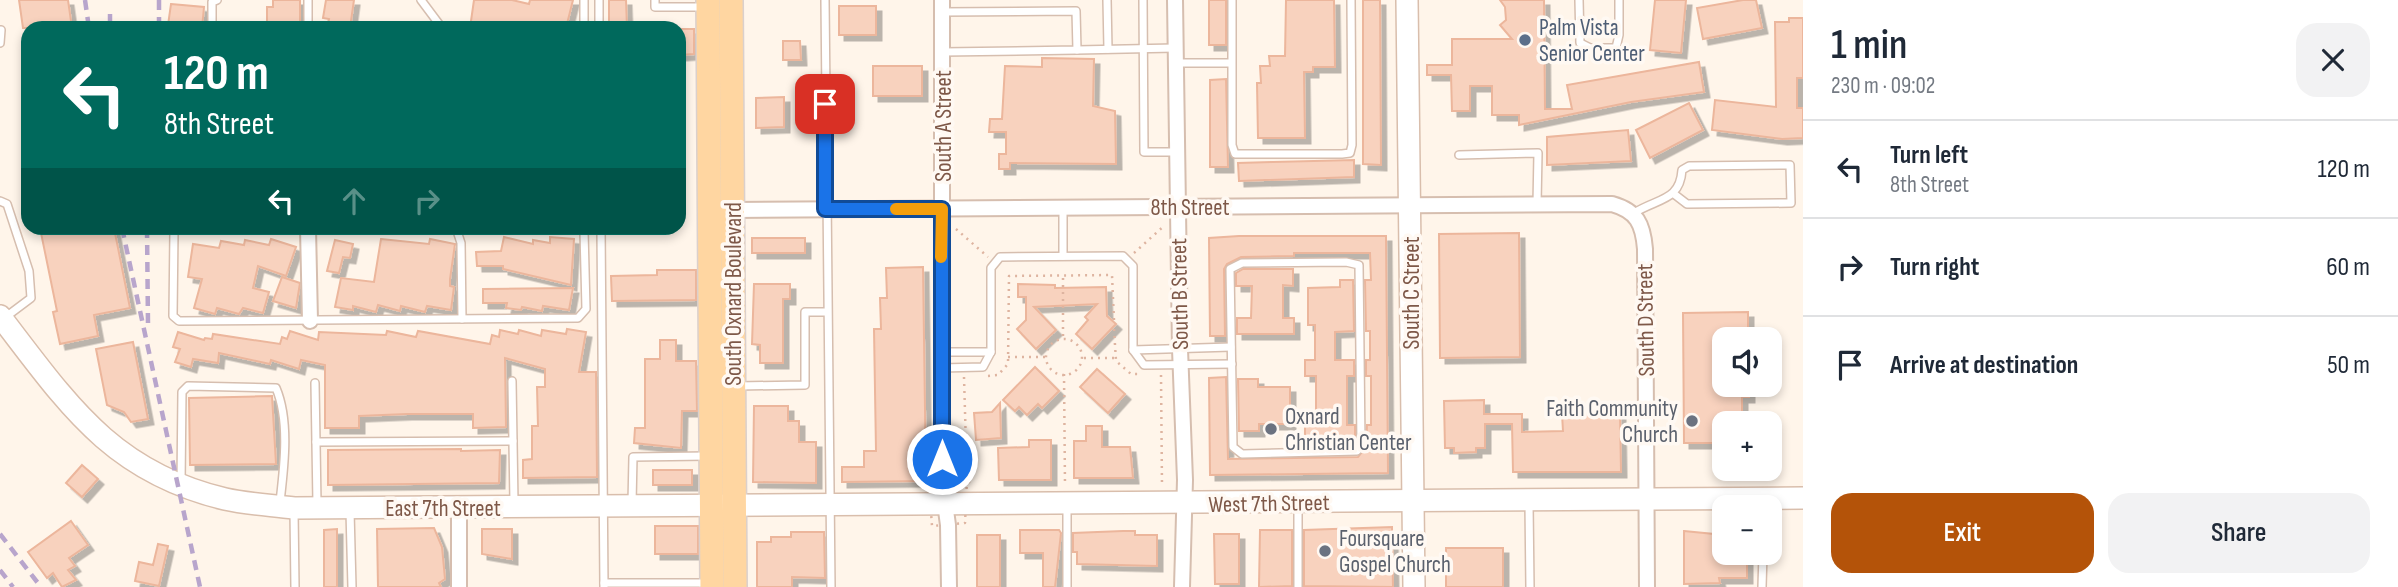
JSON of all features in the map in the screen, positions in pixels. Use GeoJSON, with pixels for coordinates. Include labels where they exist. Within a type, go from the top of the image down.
{"type":"FeatureCollection","features":[{"type":"Feature","properties":{"kind":"main road","name":"South Oxnard Boulevard"},"geometry":{"type":"LineString","coordinates":[[712,585],[723,505],[734,386],[731,0]]}},
{"type":"Feature","properties":{"kind":"main road","name":"South Oxnard Boulevard"},"geometry":{"type":"LineString","coordinates":[[708,4],[711,456],[723,505],[735,587]]}},
{"type":"Feature","properties":{"kind":"street","name":"South B Street"},"geometry":{"type":"LineString","coordinates":[[1175,0],[1184,504],[1182,587]]}},
{"type":"Feature","properties":{"kind":"street","name":"South C Street"},"geometry":{"type":"LineString","coordinates":[[1407,0],[1414,587]]}},
{"type":"Feature","properties":{"kind":"street","name":"South A Street"},"geometry":{"type":"LineString","coordinates":[[942,6],[941,368],[949,587]]}},
{"type":"Feature","properties":{"kind":"street","name":"8th Street"},"geometry":{"type":"LineString","coordinates":[[733,210],[1612,204],[1636,217]]}},
{"type":"Feature","properties":{"kind":"street","name":"South D Street"},"geometry":{"type":"LineString","coordinates":[[1636,217],[1645,249],[1647,587]]}},
{"type":"Feature","properties":{"kind":"street"},"geometry":{"type":"LineString","coordinates":[[308,235],[310,321]]}},
{"type":"Feature","properties":{"kind":"street","name":"East 7th Street"},"geometry":{"type":"LineString","coordinates":[[1,317],[75,414],[121,453],[179,485],[227,499],[317,509],[723,505]]}},
{"type":"Feature","properties":{"kind":"street","name":"West 7th Street"},"geometry":{"type":"LineString","coordinates":[[1782,501],[1803,498]]}},
{"type":"Feature","properties":{"kind":"street","name":"West 7th Street"},"geometry":{"type":"LineString","coordinates":[[723,505],[1646,499],[1712,501]]}},
{"type":"Feature","properties":{"kind":"street"},"geometry":{"type":"LineString","coordinates":[[458,508],[459,587]]}},
{"type":"Feature","properties":{"kind":"lane"},"geometry":{"type":"LineString","coordinates":[[212,21],[212,2],[217,0]]}},
{"type":"Feature","properties":{"kind":"lane"},"geometry":{"type":"LineString","coordinates":[[308,0],[308,21]]}},
{"type":"Feature","properties":{"kind":"lane"},"geometry":{"type":"LineString","coordinates":[[421,0],[437,21]]}},
{"type":"Feature","properties":{"kind":"lane"},"geometry":{"type":"LineString","coordinates":[[584,0],[584,21]]}},
{"type":"Feature","properties":{"kind":"lane"},"geometry":{"type":"LineString","coordinates":[[599,0],[599,21]]}},
{"type":"Feature","properties":{"kind":"lane"},"geometry":{"type":"LineString","coordinates":[[655,0],[656,7],[708,4]]}},
{"type":"Feature","properties":{"kind":"lane"},"geometry":{"type":"LineString","coordinates":[[825,0],[825,209],[831,587]]}},
{"type":"Feature","properties":{"kind":"lane"},"geometry":{"type":"LineString","coordinates":[[1076,0],[1077,50]]}},
{"type":"Feature","properties":{"kind":"lane"},"geometry":{"type":"LineString","coordinates":[[1107,0],[1108,49]]}},
{"type":"Feature","properties":{"kind":"lane"},"geometry":{"type":"LineString","coordinates":[[1143,0],[1144,152],[1176,152]]}},
{"type":"Feature","properties":{"kind":"lane"},"geometry":{"type":"LineString","coordinates":[[1232,0],[1232,145],[1235,153],[1350,153],[1351,0]]}},
{"type":"Feature","properties":{"kind":"lane"},"geometry":{"type":"LineString","coordinates":[[1579,0],[1580,43],[1590,48],[1616,48],[1619,34],[1619,0]]}},
{"type":"Feature","properties":{"kind":"lane"},"geometry":{"type":"LineString","coordinates":[[942,6],[1076,11]]}},
{"type":"Feature","properties":{"kind":"lane"},"geometry":{"type":"LineString","coordinates":[[0,43],[1,30]]}},
{"type":"Feature","properties":{"kind":"lane"},"geometry":{"type":"LineString","coordinates":[[943,52],[1143,48],[1231,63]]}},
{"type":"Feature","properties":{"kind":"lane"},"geometry":{"type":"LineString","coordinates":[[1459,155],[1538,153],[1537,205]]}},
{"type":"Feature","properties":{"kind":"lane"},"geometry":{"type":"LineString","coordinates":[[1636,217],[1653,200],[1674,194],[1681,186],[1682,170],[1689,166],[1790,165],[1791,203],[1686,204],[1674,194]]}},
{"type":"Feature","properties":{"kind":"lane"},"geometry":{"type":"LineString","coordinates":[[0,201],[7,204],[22,249],[29,271],[32,298],[1,317]]}},
{"type":"Feature","properties":{"kind":"lane"},"geometry":{"type":"LineString","coordinates":[[1063,208],[1063,256]]}},
{"type":"Feature","properties":{"kind":"lane"},"geometry":{"type":"LineString","coordinates":[[174,235],[173,316],[179,321],[310,321],[578,318],[586,309],[584,235]]}},
{"type":"Feature","properties":{"kind":"lane"},"geometry":{"type":"LineString","coordinates":[[458,235],[461,243],[463,319]]}},
{"type":"Feature","properties":{"kind":"lane"},"geometry":{"type":"LineString","coordinates":[[601,235],[604,585],[712,585]]}},
{"type":"Feature","properties":{"kind":"lane"},"geometry":{"type":"LineString","coordinates":[[941,368],[983,367],[991,352],[990,268],[1000,257],[1063,256],[1124,256],[1133,266],[1133,350],[1144,365],[1232,364]]}},
{"type":"Feature","properties":{"kind":"lane"},"geometry":{"type":"LineString","coordinates":[[1346,262],[1359,265],[1361,444],[1357,451],[1242,454],[1233,447],[1232,364],[1230,269],[1242,263],[1346,262]]}},
{"type":"Feature","properties":{"kind":"lane"},"geometry":{"type":"LineString","coordinates":[[734,386],[805,385],[805,312],[827,312]]}},
{"type":"Feature","properties":{"kind":"lane"},"geometry":{"type":"LineString","coordinates":[[1133,350],[1231,347]]}},
{"type":"Feature","properties":{"kind":"lane"},"geometry":{"type":"LineString","coordinates":[[941,352],[991,352]]}},
{"type":"Feature","properties":{"kind":"lane"},"geometry":{"type":"LineString","coordinates":[[512,381],[514,508]]}},
{"type":"Feature","properties":{"kind":"lane"},"geometry":{"type":"LineString","coordinates":[[315,383],[317,509]]}},
{"type":"Feature","properties":{"kind":"lane"},"geometry":{"type":"LineString","coordinates":[[179,485],[183,392],[188,386],[276,388],[282,400],[284,465],[295,587]]}},
{"type":"Feature","properties":{"kind":"lane"},"geometry":{"type":"LineString","coordinates":[[316,442],[513,441]]}},
{"type":"Feature","properties":{"kind":"lane"},"geometry":{"type":"LineString","coordinates":[[632,506],[633,457],[711,456]]}},
{"type":"Feature","properties":{"kind":"lane"},"geometry":{"type":"LineString","coordinates":[[1529,500],[1530,587]]}},
{"type":"Feature","properties":{"kind":"lane"},"geometry":{"type":"LineString","coordinates":[[1297,502],[1298,587]]}},
{"type":"Feature","properties":{"kind":"lane"},"geometry":{"type":"LineString","coordinates":[[1067,504],[1067,587]]}},
{"type":"Feature","properties":{"kind":"lane"},"geometry":{"type":"LineString","coordinates":[[350,508],[352,587]]}},
{"type":"Feature","properties":{"kind":"lane"},"geometry":{"type":"LineString","coordinates":[[1762,587],[1763,565]]}},
{"type":"Feature","properties":{"kind":"path"},"geometry":{"type":"LineString","coordinates":[[940,229],[955,229],[1009,276],[1063,277],[1112,275],[1162,225],[1178,226]]}},
{"type":"Feature","properties":{"kind":"path"},"geometry":{"type":"LineString","coordinates":[[1112,275],[1114,320]]}},
{"type":"Feature","properties":{"kind":"path"},"geometry":{"type":"LineString","coordinates":[[987,376],[998,375],[1008,364],[1009,276]]}},
{"type":"Feature","properties":{"kind":"path"},"geometry":{"type":"LineString","coordinates":[[1063,277],[1063,338]]}},
{"type":"Feature","properties":{"kind":"path"},"geometry":{"type":"LineString","coordinates":[[1114,328],[1115,358],[1131,374],[1141,374]]}},
{"type":"Feature","properties":{"kind":"path"},"geometry":{"type":"LineString","coordinates":[[1057,338],[1069,338],[1082,351],[1083,358],[1073,374],[1055,374],[1045,364],[1045,357],[1045,352],[1057,338]]}},
{"type":"Feature","properties":{"kind":"path"},"geometry":{"type":"LineString","coordinates":[[1008,357],[1045,357]]}},
{"type":"Feature","properties":{"kind":"path"},"geometry":{"type":"LineString","coordinates":[[1083,358],[1115,358]]}},
{"type":"Feature","properties":{"kind":"path"},"geometry":{"type":"LineString","coordinates":[[1149,486],[1163,486],[1160,373],[1151,374]]}},
{"type":"Feature","properties":{"kind":"path"},"geometry":{"type":"LineString","coordinates":[[1052,486],[1065,486],[1064,374]]}},
{"type":"Feature","properties":{"kind":"path"},"geometry":{"type":"LineString","coordinates":[[976,376],[964,376],[967,480],[972,486],[985,486]]}},
{"type":"Feature","properties":{"kind":"building"},"geometry":{"type":"Polygon","coordinates":[[[19,0],[68,0],[71,21],[22,21],[19,0]]]}},
{"type":"Feature","properties":{"kind":"building"},"geometry":{"type":"Polygon","coordinates":[[[273,0],[300,0],[300,21],[267,21],[267,7],[273,7],[273,0]]]}},
{"type":"Feature","properties":{"kind":"building"},"geometry":{"type":"Polygon","coordinates":[[[326,0],[354,0],[351,21],[329,21],[323,18],[326,0]]]}},
{"type":"Feature","properties":{"kind":"building"},"geometry":{"type":"Polygon","coordinates":[[[474,0],[512,0],[529,4],[530,0],[573,0],[568,21],[471,21],[474,0]]]}},
{"type":"Feature","properties":{"kind":"building"},"geometry":{"type":"Polygon","coordinates":[[[609,0],[626,0],[627,21],[609,21],[609,0]]]}},
{"type":"Feature","properties":{"kind":"building"},"geometry":{"type":"Polygon","coordinates":[[[1209,0],[1226,0],[1226,45],[1209,45],[1209,0]]]}},
{"type":"Feature","properties":{"kind":"building"},"geometry":{"type":"Polygon","coordinates":[[[1286,0],[1334,0],[1335,67],[1313,67],[1313,72],[1304,72],[1305,138],[1258,138],[1257,83],[1261,83],[1260,66],[1270,66],[1269,56],[1285,56],[1286,0]]]}},
{"type":"Feature","properties":{"kind":"building"},"geometry":{"type":"Polygon","coordinates":[[[1363,0],[1380,0],[1381,165],[1363,164],[1363,0]]]}},
{"type":"Feature","properties":{"kind":"building"},"geometry":{"type":"Polygon","coordinates":[[[1500,0],[1544,0],[1545,109],[1572,109],[1567,85],[1699,62],[1704,92],[1631,102],[1519,125],[1519,115],[1492,115],[1492,86],[1470,86],[1470,111],[1452,111],[1451,75],[1427,75],[1427,65],[1452,65],[1452,39],[1512,39],[1500,25],[1506,20],[1505,7],[1500,0]]]}},
{"type":"Feature","properties":{"kind":"building"},"geometry":{"type":"Polygon","coordinates":[[[1655,0],[1686,0],[1681,53],[1650,50],[1655,0]]]}},
{"type":"Feature","properties":{"kind":"building"},"geometry":{"type":"Polygon","coordinates":[[[1756,0],[1762,28],[1703,39],[1697,8],[1756,0]]]}},
{"type":"Feature","properties":{"kind":"building"},"geometry":{"type":"Polygon","coordinates":[[[171,4],[204,7],[203,21],[169,21],[171,4]]]}},
{"type":"Feature","properties":{"kind":"building"},"geometry":{"type":"Polygon","coordinates":[[[839,6],[876,6],[876,35],[839,35],[839,6]]]}},
{"type":"Feature","properties":{"kind":"building"},"geometry":{"type":"Polygon","coordinates":[[[1789,18],[1803,18],[1803,78],[1797,78],[1797,108],[1803,108],[1803,138],[1782,139],[1712,130],[1715,100],[1776,107],[1775,22],[1789,22],[1789,18]]]}},
{"type":"Feature","properties":{"kind":"building"},"geometry":{"type":"Polygon","coordinates":[[[686,29],[694,29],[694,54],[686,55],[686,29]]]}},
{"type":"Feature","properties":{"kind":"building"},"geometry":{"type":"Polygon","coordinates":[[[783,41],[800,41],[801,60],[783,60],[783,41]]]}},
{"type":"Feature","properties":{"kind":"building"},"geometry":{"type":"Polygon","coordinates":[[[1042,58],[1094,59],[1093,106],[1115,111],[1116,164],[1010,163],[1010,169],[999,169],[999,154],[1006,154],[1006,132],[989,132],[990,119],[1002,119],[1005,66],[1042,67],[1042,58]]]}},
{"type":"Feature","properties":{"kind":"building"},"geometry":{"type":"Polygon","coordinates":[[[873,66],[922,66],[922,96],[873,96],[873,66]]]}},
{"type":"Feature","properties":{"kind":"building"},"geometry":{"type":"Polygon","coordinates":[[[1226,79],[1228,167],[1210,167],[1210,80],[1226,79]]]}},
{"type":"Feature","properties":{"kind":"building"},"geometry":{"type":"Polygon","coordinates":[[[784,97],[784,127],[756,128],[756,98],[784,97]]]}},
{"type":"Feature","properties":{"kind":"building"},"geometry":{"type":"Polygon","coordinates":[[[1689,103],[1703,130],[1650,158],[1636,130],[1689,103]]]}},
{"type":"Feature","properties":{"kind":"building"},"geometry":{"type":"Polygon","coordinates":[[[1628,130],[1631,161],[1547,165],[1547,137],[1628,130]]]}},
{"type":"Feature","properties":{"kind":"building"},"geometry":{"type":"Polygon","coordinates":[[[1354,160],[1354,177],[1239,181],[1238,163],[1354,160]]]}},
{"type":"Feature","properties":{"kind":"building"},"geometry":{"type":"Polygon","coordinates":[[[1519,233],[1520,357],[1440,358],[1439,234],[1519,233]]]}},
{"type":"Feature","properties":{"kind":"building"},"geometry":{"type":"Polygon","coordinates":[[[41,235],[115,235],[130,308],[94,315],[98,336],[60,344],[53,312],[57,311],[41,235]]]}},
{"type":"Feature","properties":{"kind":"building"},"geometry":{"type":"Polygon","coordinates":[[[1386,236],[1388,473],[1210,475],[1209,378],[1226,377],[1228,459],[1358,457],[1366,447],[1367,425],[1371,425],[1371,376],[1366,376],[1366,360],[1370,360],[1370,331],[1366,331],[1365,280],[1371,280],[1370,253],[1294,253],[1294,256],[1241,257],[1227,264],[1224,269],[1225,336],[1210,336],[1209,238],[1386,236]]]}},
{"type":"Feature","properties":{"kind":"building"},"geometry":{"type":"Polygon","coordinates":[[[504,237],[533,244],[533,240],[550,243],[550,237],[574,239],[571,285],[503,269],[503,266],[477,266],[476,252],[501,251],[504,237]]]}},
{"type":"Feature","properties":{"kind":"building"},"geometry":{"type":"Polygon","coordinates":[[[752,238],[805,238],[805,253],[752,253],[752,238]]]}},
{"type":"Feature","properties":{"kind":"building"},"geometry":{"type":"Polygon","coordinates":[[[271,239],[296,247],[286,276],[258,266],[253,288],[269,292],[263,313],[243,308],[239,314],[217,308],[215,314],[194,308],[202,279],[188,277],[193,244],[219,248],[221,241],[244,245],[245,240],[269,245],[271,239]]]}},
{"type":"Feature","properties":{"kind":"building"},"geometry":{"type":"Polygon","coordinates":[[[381,239],[429,244],[430,239],[455,244],[450,279],[450,286],[454,287],[451,310],[427,306],[425,312],[401,306],[400,311],[378,305],[376,312],[353,306],[353,310],[335,307],[341,278],[374,282],[381,239]]]}},
{"type":"Feature","properties":{"kind":"building"},"geometry":{"type":"Polygon","coordinates":[[[335,240],[353,244],[350,258],[343,257],[339,273],[327,271],[335,240]]]}},
{"type":"Feature","properties":{"kind":"building"},"geometry":{"type":"Polygon","coordinates":[[[923,267],[926,481],[842,482],[842,467],[864,467],[864,451],[876,451],[874,329],[881,329],[880,298],[887,298],[886,268],[923,267]]]}},
{"type":"Feature","properties":{"kind":"building"},"geometry":{"type":"Polygon","coordinates":[[[1243,269],[1293,269],[1293,286],[1283,285],[1283,318],[1294,318],[1294,334],[1237,334],[1237,318],[1251,318],[1252,286],[1236,286],[1236,273],[1243,269]]]}},
{"type":"Feature","properties":{"kind":"building"},"geometry":{"type":"Polygon","coordinates":[[[657,270],[696,270],[696,300],[612,301],[611,276],[657,275],[657,270]]]}},
{"type":"Feature","properties":{"kind":"building"},"geometry":{"type":"Polygon","coordinates":[[[282,277],[300,283],[296,308],[273,301],[282,277]]]}},
{"type":"Feature","properties":{"kind":"building"},"geometry":{"type":"Polygon","coordinates":[[[1340,280],[1353,280],[1354,331],[1335,332],[1335,360],[1354,360],[1354,376],[1347,376],[1347,425],[1355,425],[1355,442],[1353,445],[1305,446],[1305,426],[1316,426],[1316,376],[1305,376],[1305,360],[1315,360],[1315,325],[1308,325],[1308,288],[1340,287],[1340,280]]]}},
{"type":"Feature","properties":{"kind":"building"},"geometry":{"type":"Polygon","coordinates":[[[754,284],[790,284],[790,299],[783,299],[783,363],[760,363],[760,345],[752,344],[754,284]]]}},
{"type":"Feature","properties":{"kind":"building"},"geometry":{"type":"Polygon","coordinates":[[[1018,284],[1055,285],[1055,288],[1106,287],[1107,316],[1116,324],[1092,349],[1076,334],[1088,320],[1085,317],[1097,304],[1034,307],[1056,330],[1036,349],[1017,329],[1026,320],[1026,297],[1018,297],[1018,284]]]}},
{"type":"Feature","properties":{"kind":"building"},"geometry":{"type":"Polygon","coordinates":[[[573,288],[569,310],[543,306],[542,311],[522,307],[521,310],[506,308],[507,303],[483,303],[483,289],[573,288]]]}},
{"type":"Feature","properties":{"kind":"building"},"geometry":{"type":"Polygon","coordinates":[[[1748,312],[1748,327],[1712,327],[1712,397],[1742,397],[1742,411],[1712,411],[1712,443],[1684,443],[1683,313],[1748,312]]]}},
{"type":"Feature","properties":{"kind":"building"},"geometry":{"type":"Polygon","coordinates":[[[567,329],[586,332],[579,372],[596,372],[597,477],[523,478],[523,460],[532,459],[532,426],[538,426],[537,387],[545,387],[545,369],[505,358],[506,427],[473,428],[473,414],[407,414],[359,416],[359,428],[325,428],[325,365],[301,360],[299,369],[271,360],[270,364],[219,353],[218,363],[193,359],[191,367],[175,362],[180,349],[173,347],[178,332],[204,340],[212,339],[213,334],[280,344],[282,337],[287,339],[290,331],[318,340],[319,332],[386,335],[387,331],[416,337],[418,331],[490,344],[492,335],[499,337],[500,330],[518,334],[519,330],[541,336],[542,330],[566,334],[567,329]]]}},
{"type":"Feature","properties":{"kind":"building"},"geometry":{"type":"Polygon","coordinates":[[[660,340],[676,340],[676,361],[696,361],[697,411],[682,411],[681,448],[634,443],[635,428],[645,428],[645,359],[660,359],[660,340]]]}},
{"type":"Feature","properties":{"kind":"building"},"geometry":{"type":"Polygon","coordinates":[[[133,342],[148,419],[131,422],[124,412],[107,405],[96,349],[133,342]]]}},
{"type":"Feature","properties":{"kind":"building"},"geometry":{"type":"Polygon","coordinates":[[[1035,367],[1059,391],[1042,408],[1038,404],[1027,415],[1019,407],[1015,411],[1003,400],[1035,367]]]}},
{"type":"Feature","properties":{"kind":"building"},"geometry":{"type":"Polygon","coordinates":[[[1097,369],[1125,394],[1108,413],[1080,387],[1097,369]]]}},
{"type":"Feature","properties":{"kind":"building"},"geometry":{"type":"Polygon","coordinates":[[[1238,379],[1258,379],[1258,387],[1290,387],[1290,424],[1259,424],[1259,431],[1239,431],[1238,379]]]}},
{"type":"Feature","properties":{"kind":"building"},"geometry":{"type":"Polygon","coordinates":[[[272,396],[276,464],[190,465],[189,398],[272,396]]]}},
{"type":"Feature","properties":{"kind":"building"},"geometry":{"type":"Polygon","coordinates":[[[1484,400],[1484,414],[1522,414],[1522,432],[1563,431],[1562,414],[1620,412],[1621,472],[1513,472],[1512,424],[1485,424],[1485,448],[1476,448],[1476,452],[1454,453],[1454,448],[1445,448],[1444,401],[1484,400]]]}},
{"type":"Feature","properties":{"kind":"building"},"geometry":{"type":"Polygon","coordinates":[[[1000,403],[1001,438],[976,440],[974,413],[992,412],[1000,403]]]}},
{"type":"Feature","properties":{"kind":"building"},"geometry":{"type":"Polygon","coordinates":[[[754,406],[788,406],[788,421],[799,421],[799,442],[816,442],[816,483],[753,482],[754,406]]]}},
{"type":"Feature","properties":{"kind":"building"},"geometry":{"type":"Polygon","coordinates":[[[1086,426],[1102,426],[1102,447],[1130,447],[1133,478],[1074,478],[1074,441],[1086,441],[1086,426]]]}},
{"type":"Feature","properties":{"kind":"building"},"geometry":{"type":"Polygon","coordinates":[[[1029,440],[1051,440],[1051,480],[999,480],[998,448],[1029,447],[1029,440]]]}},
{"type":"Feature","properties":{"kind":"building"},"geometry":{"type":"Polygon","coordinates":[[[328,450],[500,450],[499,483],[328,485],[328,450]]]}},
{"type":"Feature","properties":{"kind":"building"},"geometry":{"type":"Polygon","coordinates":[[[82,465],[98,479],[82,497],[66,483],[82,465]]]}},
{"type":"Feature","properties":{"kind":"building"},"geometry":{"type":"Polygon","coordinates":[[[653,470],[692,470],[692,485],[653,485],[653,470]]]}},
{"type":"Feature","properties":{"kind":"building"},"geometry":{"type":"Polygon","coordinates":[[[71,521],[88,545],[69,558],[75,566],[68,570],[76,580],[62,587],[53,573],[47,578],[28,552],[71,521]]]}},
{"type":"Feature","properties":{"kind":"building"},"geometry":{"type":"Polygon","coordinates":[[[655,526],[698,526],[698,554],[655,554],[655,526]]]}},
{"type":"Feature","properties":{"kind":"building"},"geometry":{"type":"Polygon","coordinates":[[[1392,527],[1393,587],[1304,586],[1304,530],[1392,527]]]}},
{"type":"Feature","properties":{"kind":"building"},"geometry":{"type":"Polygon","coordinates":[[[434,528],[442,547],[445,579],[439,583],[441,587],[378,587],[377,529],[434,528]]]}},
{"type":"Feature","properties":{"kind":"building"},"geometry":{"type":"Polygon","coordinates":[[[337,529],[337,587],[324,587],[324,530],[337,529]]]}},
{"type":"Feature","properties":{"kind":"building"},"geometry":{"type":"Polygon","coordinates":[[[482,529],[512,529],[512,559],[482,554],[482,529]]]}},
{"type":"Feature","properties":{"kind":"building"},"geometry":{"type":"Polygon","coordinates":[[[1020,530],[1059,530],[1061,533],[1055,587],[1043,587],[1043,553],[1020,553],[1020,530]]]}},
{"type":"Feature","properties":{"kind":"building"},"geometry":{"type":"Polygon","coordinates":[[[1260,530],[1292,530],[1292,586],[1259,587],[1260,530]]]}},
{"type":"Feature","properties":{"kind":"building"},"geometry":{"type":"Polygon","coordinates":[[[1135,531],[1135,535],[1157,535],[1157,566],[1077,564],[1077,552],[1073,552],[1073,533],[1135,531]]]}},
{"type":"Feature","properties":{"kind":"building"},"geometry":{"type":"Polygon","coordinates":[[[1684,531],[1712,534],[1712,565],[1747,565],[1747,578],[1719,578],[1720,583],[1684,584],[1684,531]]]}},
{"type":"Feature","properties":{"kind":"building"},"geometry":{"type":"Polygon","coordinates":[[[791,532],[824,532],[825,578],[792,577],[792,587],[757,587],[757,542],[771,542],[771,537],[791,537],[791,532]]]}},
{"type":"Feature","properties":{"kind":"building"},"geometry":{"type":"Polygon","coordinates":[[[1214,534],[1239,534],[1239,584],[1215,584],[1214,534]]]}},
{"type":"Feature","properties":{"kind":"building"},"geometry":{"type":"Polygon","coordinates":[[[977,535],[1000,535],[1000,587],[977,587],[977,535]]]}},
{"type":"Feature","properties":{"kind":"building"},"geometry":{"type":"Polygon","coordinates":[[[158,544],[168,546],[159,586],[135,581],[139,562],[153,565],[158,544]]]}},
{"type":"Feature","properties":{"kind":"building"},"geometry":{"type":"Polygon","coordinates":[[[1446,548],[1503,548],[1503,587],[1446,587],[1446,548]]]}},
{"type":"Feature","properties":{"kind":"railway"},"geometry":{"type":"LineString","coordinates":[[85,0],[88,21]]}},
{"type":"Feature","properties":{"kind":"railway"},"geometry":{"type":"LineString","coordinates":[[159,0],[159,21]]}},
{"type":"Feature","properties":{"kind":"railway"},"geometry":{"type":"LineString","coordinates":[[110,14],[110,21]]}},
{"type":"Feature","properties":{"kind":"railway"},"geometry":{"type":"LineString","coordinates":[[124,235],[200,587]]}},
{"type":"Feature","properties":{"kind":"railway"},"geometry":{"type":"LineString","coordinates":[[147,235],[148,324]]}},
{"type":"Feature","properties":{"kind":"railway"},"geometry":{"type":"LineString","coordinates":[[0,534],[41,587]]}},
{"type":"Feature","properties":{"kind":"railway"},"geometry":{"type":"LineString","coordinates":[[0,570],[13,587]]}},
{"type":"Feature","properties":{"kind":"slow traffic"},"geometry":{"type":"LineString","coordinates":[[896,209],[942,209],[941,257]]}},
{"type":"Feature","properties":{"kind":"place","name":"Palm Vista Senior Center"},"geometry":{"type":"Point","coordinates":[1525,40]}},
{"type":"Feature","properties":{"kind":"place","name":"Faith Community Church"},"geometry":{"type":"Point","coordinates":[1692,421]}},
{"type":"Feature","properties":{"kind":"place","name":"Oxnard Christian Center"},"geometry":{"type":"Point","coordinates":[1271,429]}},
{"type":"Feature","properties":{"kind":"place","name":"Foursquare Gospel Church"},"geometry":{"type":"Point","coordinates":[1325,551]}},
{"type":"Feature","properties":{"kind":"route"},"geometry":{"type":"LineString","coordinates":[[825,104],[825,209],[942,209],[942,459]]}}]}
